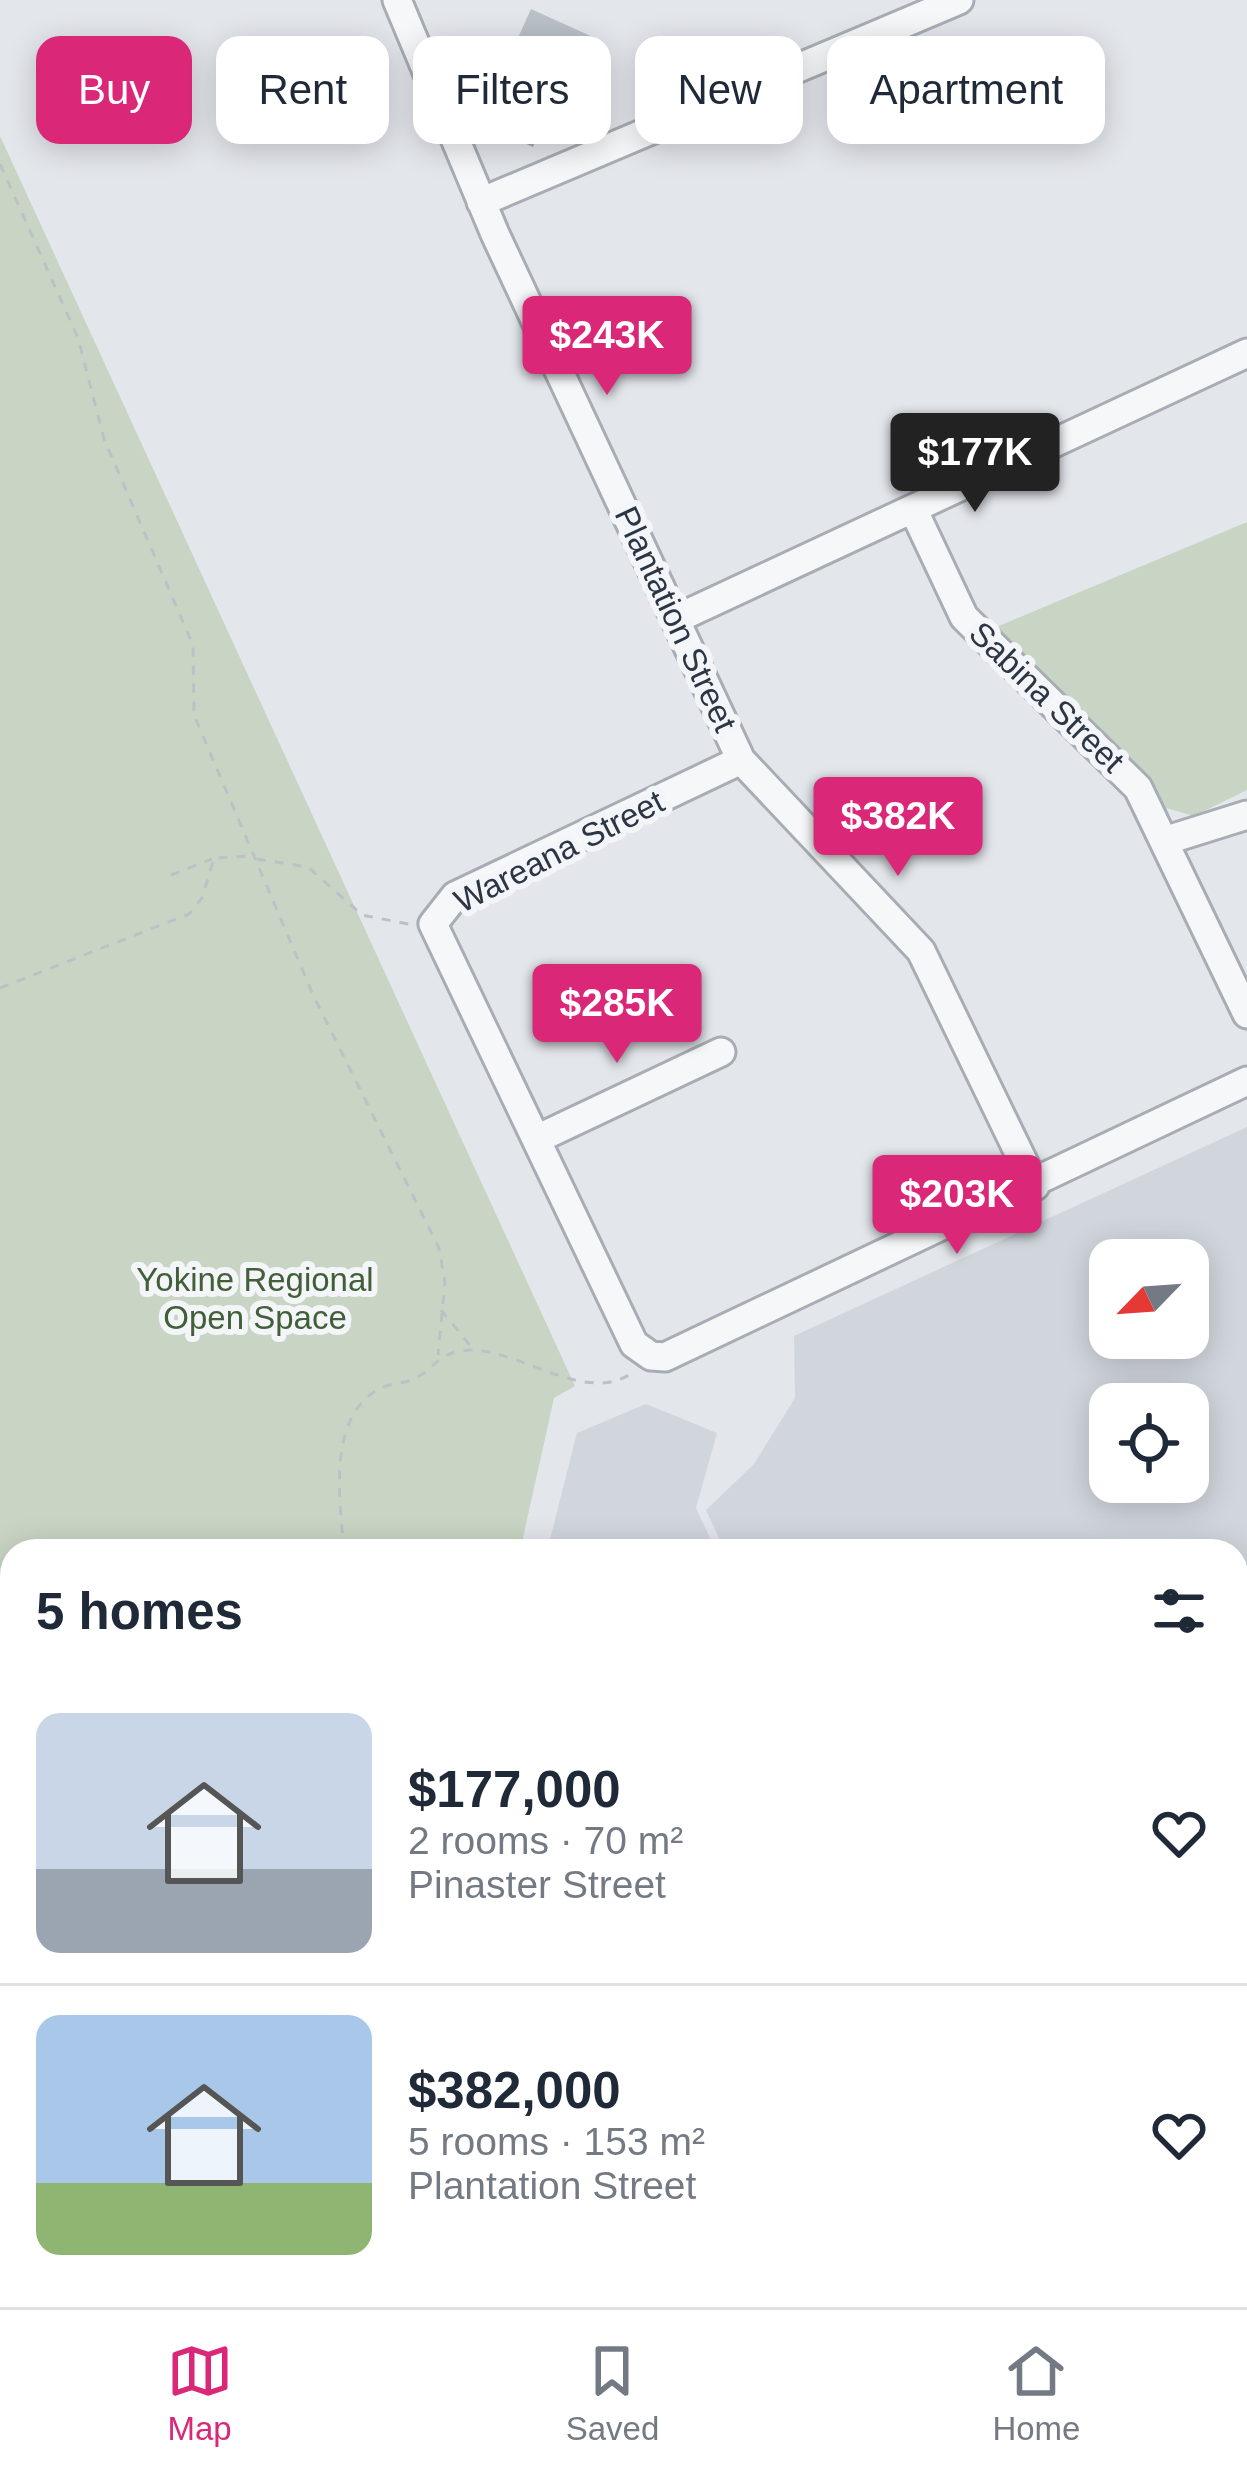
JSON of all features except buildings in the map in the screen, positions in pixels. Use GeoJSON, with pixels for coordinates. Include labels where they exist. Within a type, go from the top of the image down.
{"type":"FeatureCollection","features":[{"type":"Feature","properties":{"kind":"street","name":"Plantation Street"},"geometry":{"type":"LineString","coordinates":[[397,0],[482,202],[741,760],[921,951],[1035,1186]]}},
{"type":"Feature","properties":{"kind":"street"},"geometry":{"type":"LineString","coordinates":[[482,202],[959,0]]}},
{"type":"Feature","properties":{"kind":"street"},"geometry":{"type":"LineString","coordinates":[[676,620],[1247,352]]}},
{"type":"Feature","properties":{"kind":"street","name":"Sabina Street"},"geometry":{"type":"LineString","coordinates":[[914,509],[964,616],[1124,770],[1164,841],[1247,1014]]}},
{"type":"Feature","properties":{"kind":"street","name":"Wareana Street"},"geometry":{"type":"LineString","coordinates":[[651,1356],[634,1343],[433,924],[455,896],[741,760]]}},
{"type":"Feature","properties":{"kind":"street"},"geometry":{"type":"LineString","coordinates":[[1164,841],[1247,815]]}},
{"type":"Feature","properties":{"kind":"street"},"geometry":{"type":"LineString","coordinates":[[539,1138],[722,1052]]}},
{"type":"Feature","properties":{"kind":"street"},"geometry":{"type":"LineString","coordinates":[[651,1356],[665,1357],[1035,1186],[1247,1081]]}},
{"type":"Feature","properties":{"kind":"path"},"geometry":{"type":"LineString","coordinates":[[0,164],[78,338],[104,439],[193,645],[194,715],[314,997],[439,1248],[445,1283],[438,1355],[424,1373],[379,1389],[360,1406],[344,1436],[344,1539]]}},
{"type":"Feature","properties":{"kind":"path"},"geometry":{"type":"LineString","coordinates":[[171,875],[214,858],[253,857],[308,867],[362,915],[398,926],[433,924]]}},
{"type":"Feature","properties":{"kind":"path"},"geometry":{"type":"LineString","coordinates":[[0,988],[190,914],[202,898],[214,858]]}},
{"type":"Feature","properties":{"kind":"path"},"geometry":{"type":"LineString","coordinates":[[441,1310],[474,1350]]}},
{"type":"Feature","properties":{"kind":"path"},"geometry":{"type":"LineString","coordinates":[[438,1355],[474,1350],[598,1384],[627,1378],[651,1356]]}},
{"type":"Feature","properties":{"kind":"shaded area"},"geometry":{"type":"Polygon","coordinates":[[[1247,1127],[1247,1539],[719,1539],[706,1510],[754,1464],[795,1398],[794,1336],[1247,1127]]]}},
{"type":"Feature","properties":{"kind":"shaded area"},"geometry":{"type":"Polygon","coordinates":[[[646,1404],[717,1433],[696,1508],[710,1539],[550,1539],[577,1433],[646,1404]]]}},
{"type":"Feature","properties":{"kind":"green space","name":"Yokine Regional Open Space"},"geometry":{"type":"Polygon","coordinates":[[[0,136],[575,1386],[554,1398],[523,1539],[0,1539],[0,136]]]}},
{"type":"Feature","properties":{"kind":"green space"},"geometry":{"type":"Polygon","coordinates":[[[1247,522],[1247,790],[1194,816],[1166,808],[1138,766],[994,628],[1247,522]]]}}]}
